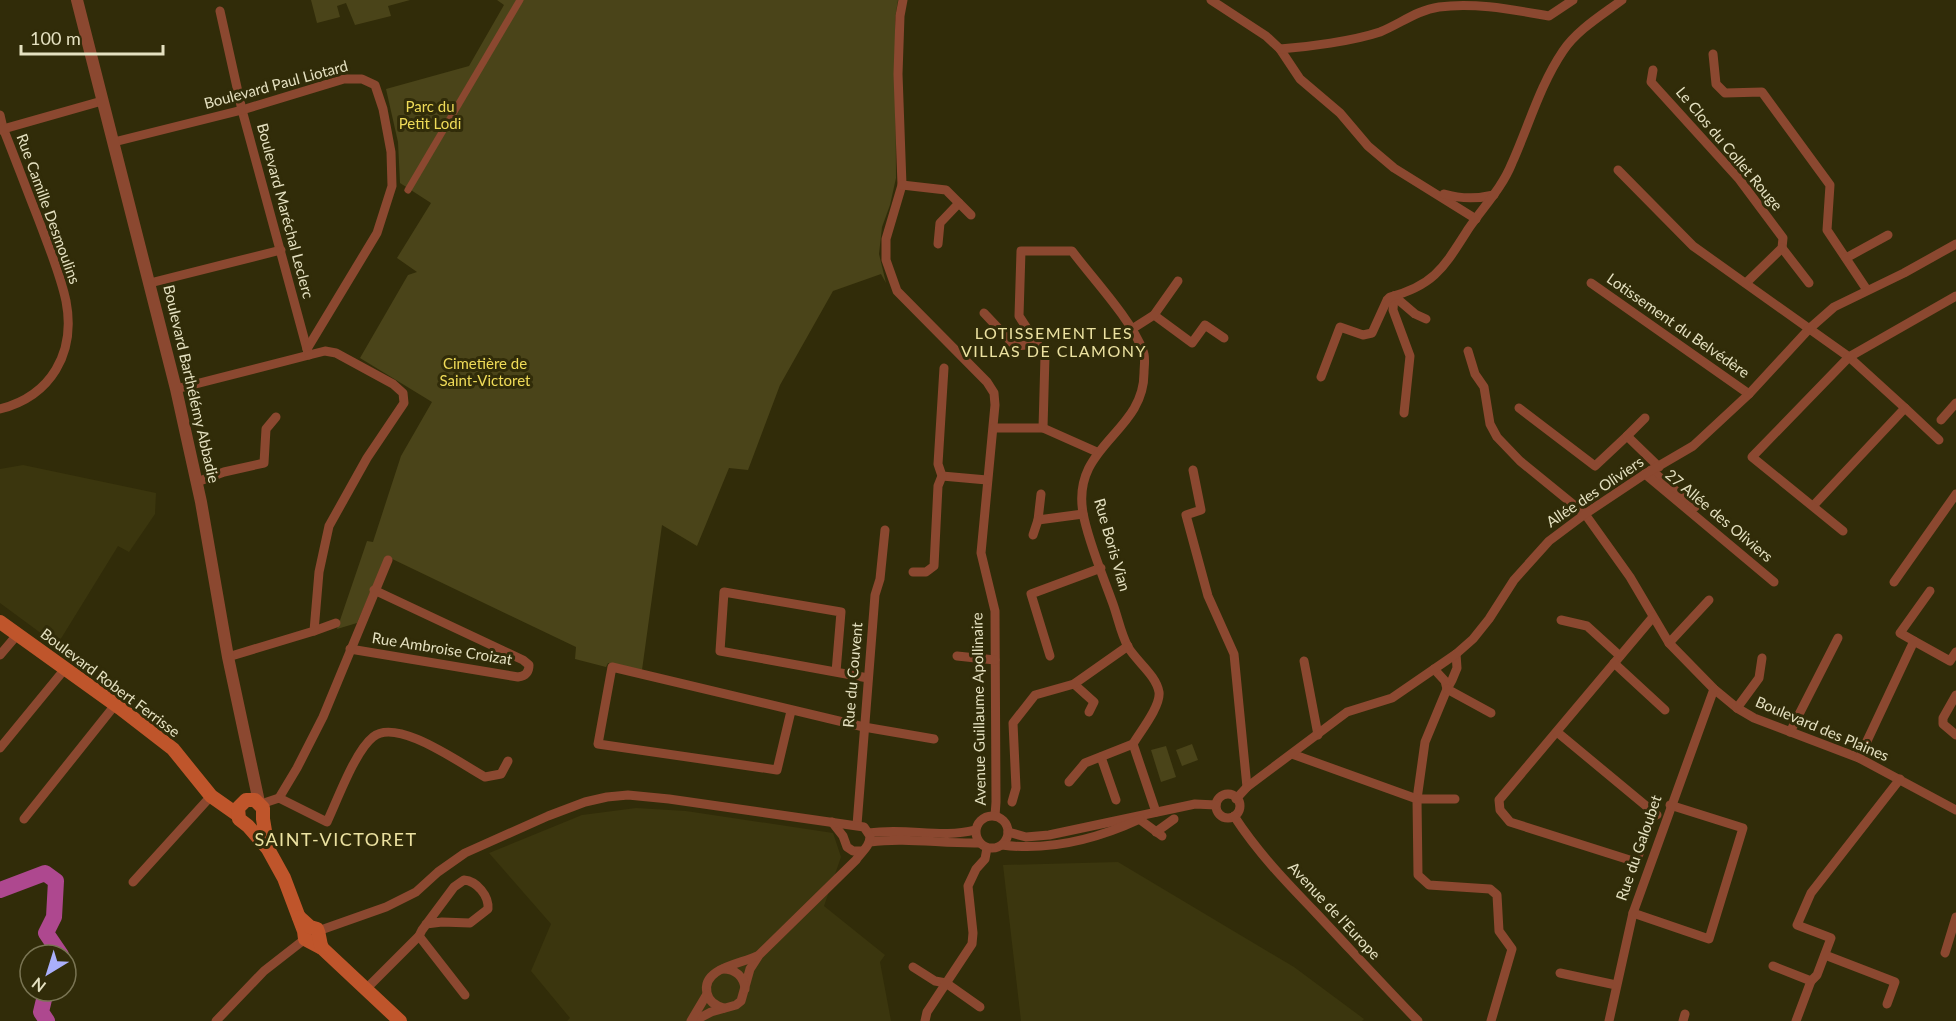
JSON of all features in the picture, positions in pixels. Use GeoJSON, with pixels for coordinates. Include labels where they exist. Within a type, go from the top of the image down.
{"type":"FeatureCollection","features":[{"type":"Feature","properties":{"kind":"main road","name":"Boulevard Robert Ferrisse"},"geometry":{"type":"LineString","coordinates":[[0,622],[173,749],[216,799]]}},
{"type":"Feature","properties":{"kind":"main road"},"geometry":{"type":"LineString","coordinates":[[216,799],[249,805],[264,812],[268,849]]}},
{"type":"Feature","properties":{"kind":"main road"},"geometry":{"type":"LineString","coordinates":[[249,805],[241,822],[249,826],[268,849],[284,878],[299,917],[313,937],[393,1018]]}},
{"type":"Feature","properties":{"kind":"main road"},"geometry":{"type":"LineString","coordinates":[[249,826],[257,825],[263,819]]}},
{"type":"Feature","properties":{"kind":"street","name":"Boulevard Barthélémy Abbadie"},"geometry":{"type":"LineString","coordinates":[[77,0],[150,283],[197,482],[228,657],[255,779],[249,805]]}},
{"type":"Feature","properties":{"kind":"street"},"geometry":{"type":"LineString","coordinates":[[408,190],[520,0]]}},
{"type":"Feature","properties":{"kind":"street","name":"Avenue Guillaume Apollinaire"},"geometry":{"type":"LineString","coordinates":[[903,0],[900,16],[898,74],[902,185],[886,239],[886,260],[897,291],[987,382],[994,393],[995,405],[981,553],[994,611],[995,816]]}},
{"type":"Feature","properties":{"kind":"street"},"geometry":{"type":"LineString","coordinates":[[1211,0],[1254,27],[1280,49],[1300,79],[1340,113],[1368,146],[1394,168],[1476,219]]}},
{"type":"Feature","properties":{"kind":"street"},"geometry":{"type":"LineString","coordinates":[[1280,49],[1301,48],[1379,32],[1417,13],[1437,7],[1464,4],[1549,16],[1573,0]]}},
{"type":"Feature","properties":{"kind":"street"},"geometry":{"type":"LineString","coordinates":[[1321,377],[1340,327],[1363,335],[1372,333],[1387,300],[1422,286],[1433,278],[1453,254],[1494,195],[1512,163],[1532,110],[1564,49],[1576,35],[1622,0]]}},
{"type":"Feature","properties":{"kind":"street","name":"Boulevard Maréchal Leclerc"},"geometry":{"type":"LineString","coordinates":[[220,11],[242,111],[308,352]]}},
{"type":"Feature","properties":{"kind":"street"},"geometry":{"type":"LineString","coordinates":[[1713,54],[1716,84],[1725,93],[1762,92],[1830,185],[1827,230],[1867,290]]}},
{"type":"Feature","properties":{"kind":"street","name":"Le Clos du Collet Rouge"},"geometry":{"type":"LineString","coordinates":[[1653,70],[1651,82],[1739,179],[1783,238],[1782,248],[1809,283]]}},
{"type":"Feature","properties":{"kind":"street","name":"Boulevard Paul Liotard"},"geometry":{"type":"LineString","coordinates":[[114,142],[242,111],[344,79],[362,79],[375,85],[383,109],[391,152],[392,186],[377,233],[308,352]]}},
{"type":"Feature","properties":{"kind":"street"},"geometry":{"type":"LineString","coordinates":[[2,129],[102,101]]}},
{"type":"Feature","properties":{"kind":"street","name":"Rue Camille Desmoulins"},"geometry":{"type":"LineString","coordinates":[[0,115],[2,129],[49,248],[66,302],[68,331],[61,363],[46,385],[17,405],[0,409]]}},
{"type":"Feature","properties":{"kind":"street"},"geometry":{"type":"LineString","coordinates":[[1617,170],[1693,246],[1850,357],[1939,440]]}},
{"type":"Feature","properties":{"kind":"street"},"geometry":{"type":"LineString","coordinates":[[902,185],[946,190],[971,215]]}},
{"type":"Feature","properties":{"kind":"street"},"geometry":{"type":"LineString","coordinates":[[1435,192],[1465,199],[1494,195]]}},
{"type":"Feature","properties":{"kind":"street"},"geometry":{"type":"LineString","coordinates":[[938,244],[940,223],[959,202]]}},
{"type":"Feature","properties":{"kind":"street"},"geometry":{"type":"LineString","coordinates":[[1846,258],[1888,235]]}},
{"type":"Feature","properties":{"kind":"street","name":"Allée des Oliviers"},"geometry":{"type":"LineString","coordinates":[[1236,799],[1247,787],[1347,712],[1392,698],[1456,654],[1489,620],[1514,580],[1549,541],[1652,470],[1694,446],[1749,394],[1809,328],[1834,307],[1904,273],[1956,244]]}},
{"type":"Feature","properties":{"kind":"street"},"geometry":{"type":"LineString","coordinates":[[1746,283],[1782,248]]}},
{"type":"Feature","properties":{"kind":"street"},"geometry":{"type":"LineString","coordinates":[[150,283],[281,250]]}},
{"type":"Feature","properties":{"kind":"street","name":"Rue Boris Vian"},"geometry":{"type":"LineString","coordinates":[[1037,344],[1019,316],[1021,251],[1072,250],[1132,329],[1144,353],[1144,389],[1132,414],[1097,452],[1088,467],[1081,489],[1083,514],[1128,646],[1159,691],[1159,700],[1133,744]]}},
{"type":"Feature","properties":{"kind":"street"},"geometry":{"type":"LineString","coordinates":[[1132,329],[1154,315],[1178,281]]}},
{"type":"Feature","properties":{"kind":"street","name":"Lotissement du Belvédère"},"geometry":{"type":"LineString","coordinates":[[1591,283],[1749,394]]}},
{"type":"Feature","properties":{"kind":"street"},"geometry":{"type":"LineString","coordinates":[[1394,296],[1407,309],[1426,319]]}},
{"type":"Feature","properties":{"kind":"street"},"geometry":{"type":"LineString","coordinates":[[1394,296],[1393,310],[1410,356],[1404,413]]}},
{"type":"Feature","properties":{"kind":"street"},"geometry":{"type":"LineString","coordinates":[[1843,531],[1752,458],[1850,357],[1956,296]]}},
{"type":"Feature","properties":{"kind":"street"},"geometry":{"type":"LineString","coordinates":[[984,313],[1015,346],[1037,344],[1045,356],[1043,429]]}},
{"type":"Feature","properties":{"kind":"street"},"geometry":{"type":"LineString","coordinates":[[1154,315],[1192,343],[1205,325],[1224,338]]}},
{"type":"Feature","properties":{"kind":"street"},"geometry":{"type":"LineString","coordinates":[[176,389],[308,352],[325,351],[336,353],[393,384],[403,393],[402,408],[367,458],[329,526],[319,572],[314,631]]}},
{"type":"Feature","properties":{"kind":"street","name":"Boulevard des Plaines"},"geometry":{"type":"LineString","coordinates":[[1468,351],[1475,374],[1484,387],[1490,424],[1497,437],[1521,461],[1585,514],[1630,577],[1669,643],[1713,689],[1754,718],[1859,758],[1956,810]]}},
{"type":"Feature","properties":{"kind":"street"},"geometry":{"type":"LineString","coordinates":[[913,572],[926,572],[934,566],[938,486],[942,476],[938,464],[944,368]]}},
{"type":"Feature","properties":{"kind":"street"},"geometry":{"type":"LineString","coordinates":[[1941,420],[1956,403]]}},
{"type":"Feature","properties":{"kind":"street"},"geometry":{"type":"LineString","coordinates":[[1519,408],[1595,466],[1645,418]]}},
{"type":"Feature","properties":{"kind":"street"},"geometry":{"type":"LineString","coordinates":[[1813,506],[1905,408]]}},
{"type":"Feature","properties":{"kind":"street"},"geometry":{"type":"LineString","coordinates":[[197,482],[224,472],[264,463],[266,429],[276,417]]}},
{"type":"Feature","properties":{"kind":"street"},"geometry":{"type":"LineString","coordinates":[[993,428],[1043,429],[1097,452]]}},
{"type":"Feature","properties":{"kind":"street"},"geometry":{"type":"LineString","coordinates":[[1627,436],[1652,470],[1777,580]]}},
{"type":"Feature","properties":{"kind":"street"},"geometry":{"type":"LineString","coordinates":[[1193,470],[1201,510],[1186,515],[1208,596],[1234,654],[1247,787]]}},
{"type":"Feature","properties":{"kind":"street"},"geometry":{"type":"LineString","coordinates":[[942,476],[987,480]]}},
{"type":"Feature","properties":{"kind":"street"},"geometry":{"type":"LineString","coordinates":[[1033,535],[1038,520],[1041,494]]}},
{"type":"Feature","properties":{"kind":"street"},"geometry":{"type":"LineString","coordinates":[[1894,582],[1956,494]]}},
{"type":"Feature","properties":{"kind":"street"},"geometry":{"type":"LineString","coordinates":[[1038,520],[1083,514]]}},
{"type":"Feature","properties":{"kind":"street","name":"Rue du Couvent"},"geometry":{"type":"LineString","coordinates":[[855,825],[875,595],[880,579],[885,530]]}},
{"type":"Feature","properties":{"kind":"street"},"geometry":{"type":"LineString","coordinates":[[279,798],[323,717],[388,560]]}},
{"type":"Feature","properties":{"kind":"street"},"geometry":{"type":"LineString","coordinates":[[1050,656],[1031,594],[1101,568]]}},
{"type":"Feature","properties":{"kind":"street","name":"Rue Ambroise Croizat"},"geometry":{"type":"LineString","coordinates":[[350,649],[518,677],[528,672],[529,665],[523,660],[374,590]]}},
{"type":"Feature","properties":{"kind":"street"},"geometry":{"type":"LineString","coordinates":[[1930,591],[1900,633],[1953,663],[1956,652]]}},
{"type":"Feature","properties":{"kind":"street"},"geometry":{"type":"LineString","coordinates":[[836,672],[841,612],[724,592],[720,651],[868,678]]}},
{"type":"Feature","properties":{"kind":"street"},"geometry":{"type":"LineString","coordinates":[[1669,643],[1709,600]]}},
{"type":"Feature","properties":{"kind":"street"},"geometry":{"type":"LineString","coordinates":[[1653,617],[1499,800],[1500,810],[1510,822],[1636,862],[1654,814]]}},
{"type":"Feature","properties":{"kind":"street"},"geometry":{"type":"LineString","coordinates":[[1561,620],[1587,627],[1665,710]]}},
{"type":"Feature","properties":{"kind":"street"},"geometry":{"type":"LineString","coordinates":[[228,657],[336,623]]}},
{"type":"Feature","properties":{"kind":"street"},"geometry":{"type":"LineString","coordinates":[[0,655],[17,635]]}},
{"type":"Feature","properties":{"kind":"street"},"geometry":{"type":"LineString","coordinates":[[1790,732],[1838,638]]}},
{"type":"Feature","properties":{"kind":"street"},"geometry":{"type":"LineString","coordinates":[[1859,758],[1914,641]]}},
{"type":"Feature","properties":{"kind":"street"},"geometry":{"type":"LineString","coordinates":[[1012,802],[1016,788],[1013,723],[1035,695],[1074,684],[1128,646]]}},
{"type":"Feature","properties":{"kind":"street"},"geometry":{"type":"LineString","coordinates":[[1456,654],[1457,668],[1425,742],[1417,799],[1418,875],[1429,885],[1490,889],[1497,895],[1499,931],[1512,949],[1491,1021]]}},
{"type":"Feature","properties":{"kind":"street"},"geometry":{"type":"LineString","coordinates":[[957,656],[995,660]]}},
{"type":"Feature","properties":{"kind":"street"},"geometry":{"type":"LineString","coordinates":[[1737,708],[1759,678],[1762,658]]}},
{"type":"Feature","properties":{"kind":"street"},"geometry":{"type":"LineString","coordinates":[[1304,661],[1318,735]]}},
{"type":"Feature","properties":{"kind":"street"},"geometry":{"type":"LineString","coordinates":[[790,711],[777,770],[598,744],[612,668],[790,711],[934,739]]}},
{"type":"Feature","properties":{"kind":"street"},"geometry":{"type":"LineString","coordinates":[[1434,669],[1445,681],[1447,689],[1491,713]]}},
{"type":"Feature","properties":{"kind":"street"},"geometry":{"type":"LineString","coordinates":[[0,748],[64,670]]}},
{"type":"Feature","properties":{"kind":"street"},"geometry":{"type":"LineString","coordinates":[[1074,684],[1094,702],[1089,712]]}},
{"type":"Feature","properties":{"kind":"street","name":"Rue du Galoubet"},"geometry":{"type":"LineString","coordinates":[[1609,1021],[1632,913],[1713,689]]}},
{"type":"Feature","properties":{"kind":"street"},"geometry":{"type":"LineString","coordinates":[[1956,695],[1943,718],[1943,724],[1956,735]]}},
{"type":"Feature","properties":{"kind":"street"},"geometry":{"type":"LineString","coordinates":[[24,819],[115,705]]}},
{"type":"Feature","properties":{"kind":"street"},"geometry":{"type":"LineString","coordinates":[[249,805],[279,798],[327,822],[363,748],[372,737],[381,732],[396,731],[415,737],[485,777],[501,774],[508,761]]}},
{"type":"Feature","properties":{"kind":"street"},"geometry":{"type":"LineString","coordinates":[[1557,732],[1654,814],[1665,819]]}},
{"type":"Feature","properties":{"kind":"street"},"geometry":{"type":"LineString","coordinates":[[1069,782],[1085,763],[1133,744],[1156,812]]}},
{"type":"Feature","properties":{"kind":"street"},"geometry":{"type":"LineString","coordinates":[[1292,754],[1417,799],[1455,799]]}},
{"type":"Feature","properties":{"kind":"street"},"geometry":{"type":"LineString","coordinates":[[1101,757],[1116,800]]}},
{"type":"Feature","properties":{"kind":"street"},"geometry":{"type":"LineString","coordinates":[[1796,1021],[1831,938],[1797,925],[1811,893],[1900,779]]}},
{"type":"Feature","properties":{"kind":"street"},"geometry":{"type":"LineString","coordinates":[[216,1021],[264,971],[313,937],[416,892],[438,872],[465,853],[500,836],[557,812],[607,797],[628,795],[669,799],[855,825],[864,827],[869,838]]}},
{"type":"Feature","properties":{"kind":"street"},"geometry":{"type":"LineString","coordinates":[[1230,795],[1236,799],[1239,808],[1234,816],[1223,817],[1218,812],[1216,805],[1222,796],[1230,795]]}},
{"type":"Feature","properties":{"kind":"street"},"geometry":{"type":"LineString","coordinates":[[136,881],[216,799]]}},
{"type":"Feature","properties":{"kind":"street"},"geometry":{"type":"LineString","coordinates":[[1008,832],[1026,837],[1049,835],[1195,804],[1216,805]]}},
{"type":"Feature","properties":{"kind":"street"},"geometry":{"type":"LineString","coordinates":[[1632,913],[1709,939],[1743,828],[1670,805]]}},
{"type":"Feature","properties":{"kind":"street"},"geometry":{"type":"LineString","coordinates":[[1139,819],[1159,834],[1176,820],[1171,809]]}},
{"type":"Feature","properties":{"kind":"street"},"geometry":{"type":"LineString","coordinates":[[869,838],[984,845],[993,848],[1002,845],[1027,848],[1051,846],[1103,834],[1156,812]]}},
{"type":"Feature","properties":{"kind":"street"},"geometry":{"type":"LineString","coordinates":[[693,1021],[736,1005],[741,1000],[750,969],[759,955],[856,861],[869,838],[890,829],[960,834],[975,830],[984,817],[995,816],[1004,821],[1008,832],[1002,845]]}},
{"type":"Feature","properties":{"kind":"street","name":"Avenue de l'Europe"},"geometry":{"type":"LineString","coordinates":[[1234,816],[1249,839],[1274,868],[1366,969],[1418,1021]]}},
{"type":"Feature","properties":{"kind":"street"},"geometry":{"type":"LineString","coordinates":[[832,822],[843,836],[844,844],[850,850],[861,851]]}},
{"type":"Feature","properties":{"kind":"street"},"geometry":{"type":"LineString","coordinates":[[843,836],[847,829],[855,825]]}},
{"type":"Feature","properties":{"kind":"street"},"geometry":{"type":"LineString","coordinates":[[926,1021],[927,1012],[972,944],[974,933],[969,886],[976,869],[985,859],[984,845],[975,830]]}},
{"type":"Feature","properties":{"kind":"street"},"geometry":{"type":"LineString","coordinates":[[844,871],[850,850]]}},
{"type":"Feature","properties":{"kind":"street"},"geometry":{"type":"LineString","coordinates":[[365,990],[419,936],[426,924],[454,887],[468,879],[480,889],[488,903],[488,909],[470,923],[426,924]]}},
{"type":"Feature","properties":{"kind":"street"},"geometry":{"type":"LineString","coordinates":[[1945,953],[1956,917]]}},
{"type":"Feature","properties":{"kind":"street"},"geometry":{"type":"LineString","coordinates":[[419,936],[465,995]]}},
{"type":"Feature","properties":{"kind":"street"},"geometry":{"type":"LineString","coordinates":[[724,1008],[713,1003],[707,993],[706,987],[710,977],[723,969],[759,955]]}},
{"type":"Feature","properties":{"kind":"street"},"geometry":{"type":"LineString","coordinates":[[1825,955],[1895,982],[1887,1004]]}},
{"type":"Feature","properties":{"kind":"street"},"geometry":{"type":"LineString","coordinates":[[1773,966],[1811,981]]}},
{"type":"Feature","properties":{"kind":"street"},"geometry":{"type":"LineString","coordinates":[[913,967],[935,981],[946,983],[980,1007]]}},
{"type":"Feature","properties":{"kind":"street"},"geometry":{"type":"LineString","coordinates":[[723,969],[739,974],[745,989]]}},
{"type":"Feature","properties":{"kind":"street"},"geometry":{"type":"LineString","coordinates":[[1560,973],[1616,985]]}},
{"type":"Feature","properties":{"kind":"street"},"geometry":{"type":"LineString","coordinates":[[693,1021],[707,993]]}},
{"type":"Feature","properties":{"kind":"shaded area"},"geometry":{"type":"Polygon","coordinates":[[[23,465],[156,493],[155,514],[129,552],[118,546],[57,645],[0,603],[0,469],[23,465]]]}},
{"type":"Feature","properties":{"kind":"shaded area"},"geometry":{"type":"Polygon","coordinates":[[[636,808],[686,811],[833,833],[841,857],[824,906],[885,955],[880,962],[891,1021],[567,1021],[570,1018],[531,971],[551,924],[489,853],[582,815],[636,808]]]}},
{"type":"Feature","properties":{"kind":"shaded area"},"geometry":{"type":"Polygon","coordinates":[[[1118,862],[1294,967],[1364,1019],[1362,1021],[1021,1021],[1003,865],[1118,862]]]}},
{"type":"Feature","properties":{"kind":"green space"},"geometry":{"type":"Polygon","coordinates":[[[311,0],[410,0],[388,6],[391,16],[355,25],[346,3],[337,6],[340,17],[317,23],[311,0]]]}},
{"type":"Feature","properties":{"kind":"green space"},"geometry":{"type":"Polygon","coordinates":[[[497,0],[898,0],[895,19],[896,178],[882,227],[879,254],[886,283],[881,274],[833,291],[780,385],[748,470],[729,468],[697,546],[662,525],[642,670],[608,663],[606,667],[575,659],[576,647],[386,556],[357,623],[337,629],[367,541],[373,542],[401,456],[432,402],[360,358],[408,275],[417,272],[397,258],[431,203],[400,183],[398,142],[386,89],[469,66],[504,5],[497,0]]]}},
{"type":"Feature","properties":{"kind":"green space"},"geometry":{"type":"Polygon","coordinates":[[[1192,744],[1198,760],[1182,766],[1176,750],[1192,744]]]}},
{"type":"Feature","properties":{"kind":"green space"},"geometry":{"type":"Polygon","coordinates":[[[1166,746],[1176,777],[1161,782],[1151,750],[1166,746]]]}},
{"type":"Feature","properties":{"kind":"waterway"},"geometry":{"type":"LineString","coordinates":[[0,890],[45,873],[56,881],[54,917],[46,933],[53,943]]}},
{"type":"Feature","properties":{"kind":"waterway"},"geometry":{"type":"LineString","coordinates":[[43,1003],[41,1012],[47,1021]]}},
{"type":"Feature","properties":{"kind":"district","name":"LOTISSEMENT LES VILLAS DE CLAMONY"},"geometry":{"type":"Point","coordinates":[1054,342]}},
{"type":"Feature","properties":{"kind":"district","name":"SAINT-VICTORET"},"geometry":{"type":"Point","coordinates":[336,840]}},
{"type":"Feature","properties":{"kind":"park label","name":"Parc du Petit Lodi"},"geometry":{"type":"Point","coordinates":[430,116]}},
{"type":"Feature","properties":{"kind":"park label","name":"Cimetière de Saint-Victoret"},"geometry":{"type":"Point","coordinates":[485,372]}}]}
